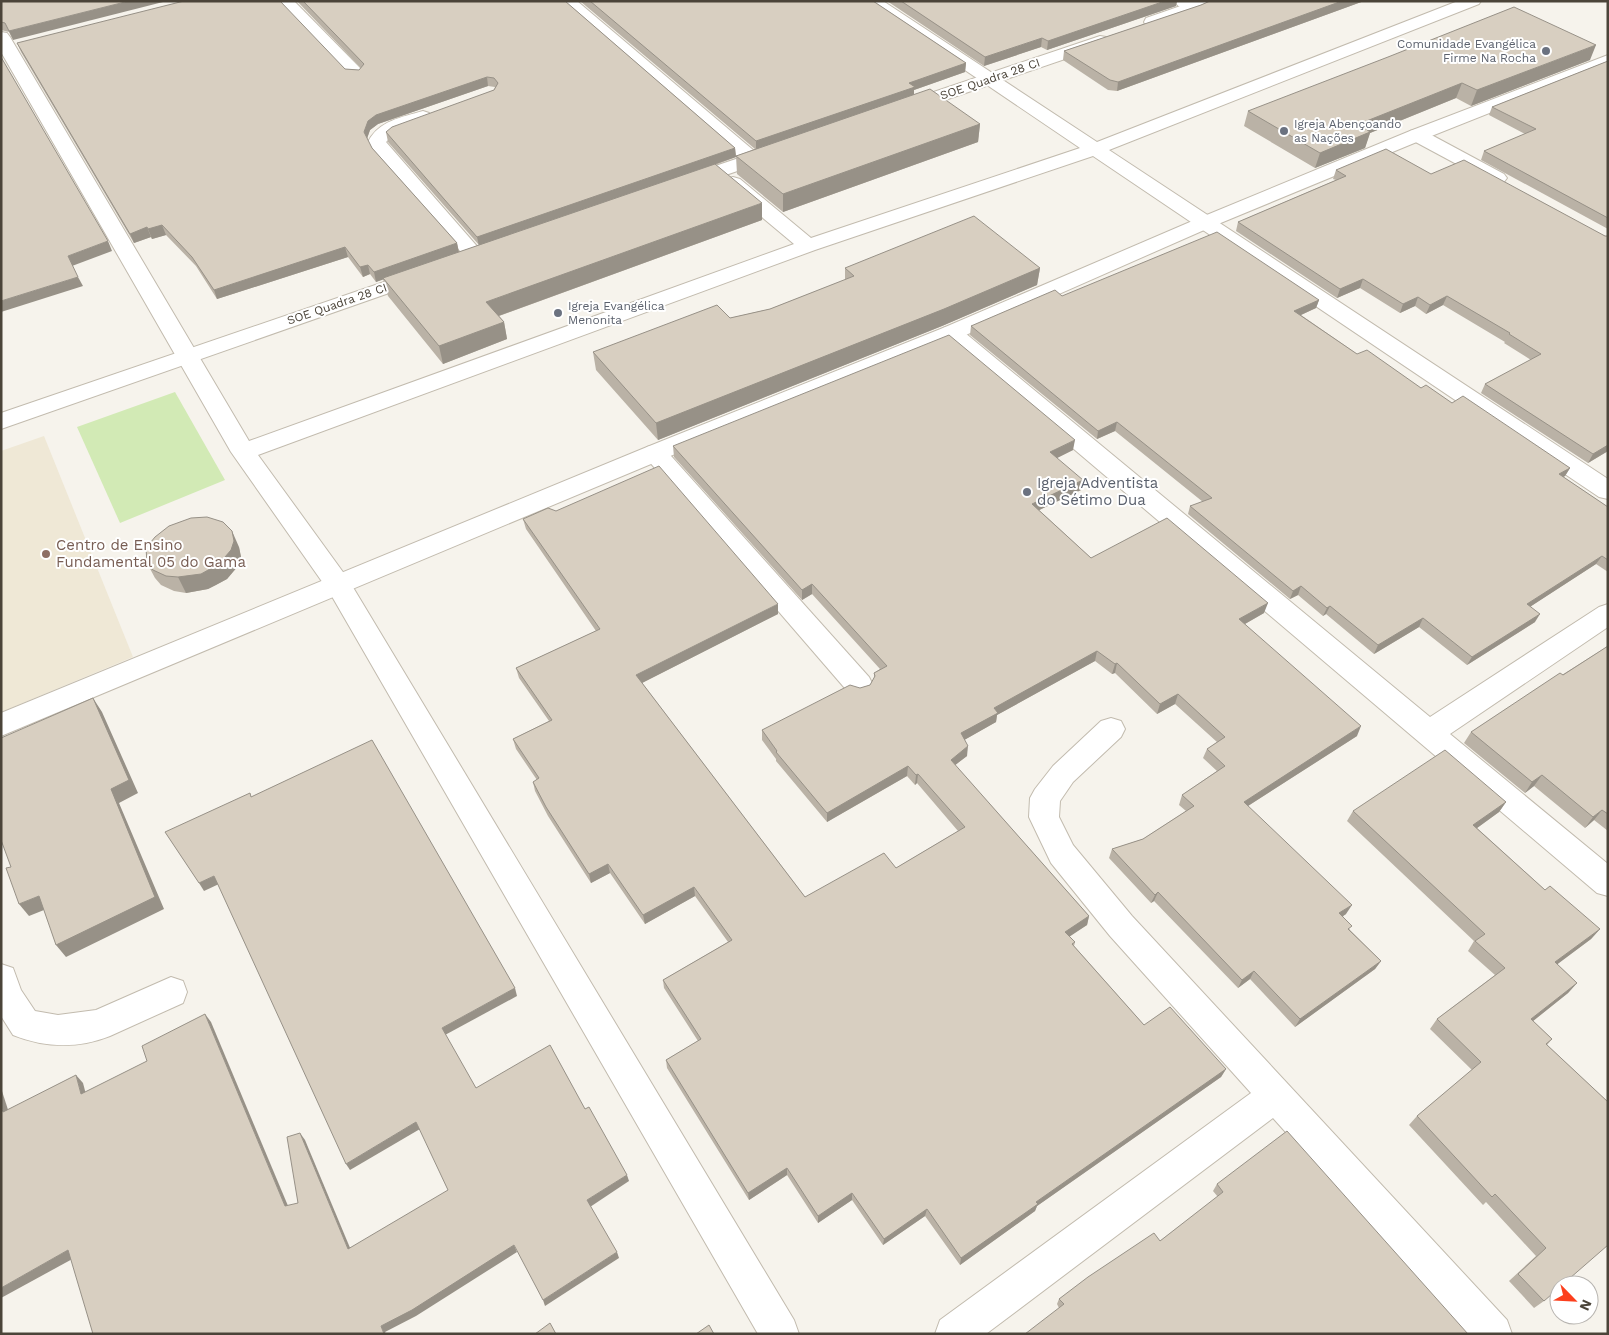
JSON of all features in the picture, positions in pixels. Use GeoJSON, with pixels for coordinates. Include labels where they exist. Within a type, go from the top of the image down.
{"type":"FeatureCollection","features":[{"type":"Feature","properties":{"kind":"street"},"geometry":{"type":"LineString","coordinates":[[285,1],[355,73]]}},
{"type":"Feature","properties":{"kind":"street"},"geometry":{"type":"LineString","coordinates":[[567,1],[752,160]]}},
{"type":"Feature","properties":{"kind":"street"},"geometry":{"type":"LineString","coordinates":[[870,1],[1608,490]]}},
{"type":"Feature","properties":{"kind":"street","name":"SOE Quadra 28 CI"},"geometry":{"type":"LineString","coordinates":[[889,113],[990,80],[1129,30],[1188,4],[1212,1]]}},
{"type":"Feature","properties":{"kind":"street"},"geometry":{"type":"LineString","coordinates":[[243,452],[808,246],[1096,149],[1473,1]]}},
{"type":"Feature","properties":{"kind":"street"},"geometry":{"type":"LineString","coordinates":[[10,45],[186,356],[243,452],[339,586],[780,1334]]}},
{"type":"Feature","properties":{"kind":"street"},"geometry":{"type":"LineString","coordinates":[[1,725],[655,453],[952,333],[1204,223],[1417,135],[1608,60]]}},
{"type":"Feature","properties":{"kind":"street"},"geometry":{"type":"LineString","coordinates":[[444,109],[386,130],[378,136],[377,142],[466,259],[494,250]]}},
{"type":"Feature","properties":{"kind":"street"},"geometry":{"type":"LineString","coordinates":[[1417,135],[1512,187]]}},
{"type":"Feature","properties":{"kind":"street"},"geometry":{"type":"LineString","coordinates":[[672,188],[788,147]]}},
{"type":"Feature","properties":{"kind":"street"},"geometry":{"type":"LineString","coordinates":[[718,171],[808,246]]}},
{"type":"Feature","properties":{"kind":"street","name":"SOE Quadra 28 CI"},"geometry":{"type":"LineString","coordinates":[[1,421],[438,269]]}},
{"type":"Feature","properties":{"kind":"street"},"geometry":{"type":"LineString","coordinates":[[952,333],[1608,882]]}},
{"type":"Feature","properties":{"kind":"street"},"geometry":{"type":"LineString","coordinates":[[655,453],[859,685]]}},
{"type":"Feature","properties":{"kind":"street"},"geometry":{"type":"LineString","coordinates":[[1430,732],[1608,614]]}},
{"type":"Feature","properties":{"kind":"street"},"geometry":{"type":"LineString","coordinates":[[1111,729],[1057,782],[1045,798],[1044,817],[1062,854],[1121,926],[1493,1334]]}},
{"type":"Feature","properties":{"kind":"street"},"geometry":{"type":"LineString","coordinates":[[1,979],[8,998],[25,1024],[58,1031],[98,1025],[171,992]]}},
{"type":"Feature","properties":{"kind":"street"},"geometry":{"type":"LineString","coordinates":[[954,1334],[1276,1095]]}},
{"type":"Feature","properties":{"kind":"shaded area","name":"Centro de Ensino Fundamental 05 do Gama"},"geometry":{"type":"Polygon","coordinates":[[[44,436],[133,657],[1,712],[1,451],[44,436]]]}},
{"type":"Feature","properties":{"kind":"green space"},"geometry":{"type":"Polygon","coordinates":[[[175,392],[225,480],[120,523],[77,427],[175,392]]]}},
{"type":"Feature","properties":{"kind":"building"},"geometry":{"type":"Polygon","coordinates":[[[1,1],[129,1],[9,31],[5,23],[1,22],[1,1]]]}},
{"type":"Feature","properties":{"kind":"building"},"geometry":{"type":"Polygon","coordinates":[[[184,1],[280,1],[345,69],[359,70],[364,64],[303,1],[565,1],[735,148],[477,237],[386,132],[392,127],[494,90],[498,83],[494,78],[487,77],[376,115],[368,121],[364,132],[372,148],[457,243],[374,272],[368,265],[360,267],[345,247],[214,290],[192,257],[162,225],[148,229],[147,227],[130,234],[17,43],[184,1]]]}},
{"type":"Feature","properties":{"kind":"building"},"geometry":{"type":"Polygon","coordinates":[[[590,1],[873,1],[966,63],[909,83],[915,87],[756,141],[590,1]]]}},
{"type":"Feature","properties":{"kind":"building"},"geometry":{"type":"Polygon","coordinates":[[[901,1],[1165,1],[1048,41],[1042,38],[985,57],[901,1]]]}},
{"type":"Feature","properties":{"kind":"building"},"geometry":{"type":"Polygon","coordinates":[[[1210,1],[1342,1],[1118,82],[1110,80],[1064,51],[1201,5],[1210,1]]]}},
{"type":"Feature","properties":{"kind":"building"},"geometry":{"type":"Polygon","coordinates":[[[1514,7],[1596,45],[1477,90],[1462,83],[1359,124],[1370,132],[1320,153],[1248,111],[1388,57],[1514,7]]]}},
{"type":"Feature","properties":{"kind":"building"},"geometry":{"type":"Polygon","coordinates":[[[1,57],[108,241],[68,256],[78,277],[1,301],[1,57]]]}},
{"type":"Feature","properties":{"kind":"building"},"geometry":{"type":"Polygon","coordinates":[[[1608,61],[1608,218],[1484,151],[1536,129],[1492,107],[1608,61]]]}},
{"type":"Feature","properties":{"kind":"building"},"geometry":{"type":"Polygon","coordinates":[[[930,89],[980,124],[783,194],[736,156],[930,89]]]}},
{"type":"Feature","properties":{"kind":"building"},"geometry":{"type":"Polygon","coordinates":[[[1386,149],[1431,174],[1464,160],[1608,236],[1608,445],[1593,454],[1485,384],[1541,354],[1510,333],[1447,296],[1430,305],[1418,297],[1403,304],[1363,279],[1340,289],[1238,222],[1346,176],[1336,170],[1386,149]]]}},
{"type":"Feature","properties":{"kind":"building"},"geometry":{"type":"Polygon","coordinates":[[[715,164],[762,203],[486,302],[504,322],[439,346],[383,278],[715,164]]]}},
{"type":"Feature","properties":{"kind":"building"},"geometry":{"type":"Polygon","coordinates":[[[974,216],[1040,268],[944,309],[656,423],[593,352],[717,305],[730,318],[770,309],[854,276],[845,268],[974,216]]]}},
{"type":"Feature","properties":{"kind":"building"},"geometry":{"type":"Polygon","coordinates":[[[1217,232],[1319,300],[1294,311],[1357,354],[1367,350],[1421,388],[1426,385],[1452,403],[1463,396],[1570,468],[1559,474],[1608,507],[1608,560],[1602,556],[1527,604],[1540,614],[1472,657],[1423,618],[1378,645],[1330,606],[1327,608],[1301,586],[1293,591],[1190,506],[1212,498],[1117,422],[1098,431],[971,326],[1055,290],[1062,296],[1217,232]]]}},
{"type":"Feature","properties":{"kind":"building"},"geometry":{"type":"Polygon","coordinates":[[[949,335],[1075,440],[1050,452],[1083,480],[1032,504],[1091,558],[1167,518],[1268,603],[1239,619],[1361,726],[1244,802],[1352,905],[1339,913],[1352,926],[1348,929],[1381,961],[1300,1019],[1254,971],[1242,980],[1158,892],[1155,895],[1112,849],[1143,839],[1194,806],[1182,795],[1225,766],[1207,749],[1225,737],[1178,694],[1160,704],[1117,663],[1115,664],[1097,651],[994,708],[998,713],[961,733],[968,746],[951,760],[1089,916],[1065,932],[1075,942],[1072,944],[1144,1025],[1170,1007],[1226,1069],[1036,1202],[1038,1204],[961,1258],[927,1209],[884,1239],[852,1193],[818,1216],[787,1168],[748,1193],[666,1060],[701,1039],[663,980],[732,940],[694,887],[643,915],[608,864],[589,874],[546,807],[533,782],[539,778],[513,739],[552,720],[516,668],[600,629],[523,519],[548,508],[556,511],[659,466],[778,604],[636,675],[805,897],[884,853],[896,868],[965,827],[918,774],[916,775],[908,766],[827,813],[776,752],[762,730],[850,685],[860,688],[870,685],[875,676],[874,673],[887,666],[812,584],[802,590],[673,446],[949,335]]]}},
{"type":"Feature","properties":{"kind":"building"},"geometry":{"type":"Polygon","coordinates":[[[207,517],[223,522],[232,531],[234,541],[231,550],[219,564],[201,574],[178,577],[166,576],[153,570],[147,563],[146,548],[155,537],[169,526],[191,518],[207,517]]]}},
{"type":"Feature","properties":{"kind":"building"},"geometry":{"type":"Polygon","coordinates":[[[1608,646],[1608,814],[1602,810],[1593,817],[1542,775],[1532,782],[1471,732],[1560,673],[1563,675],[1608,646]]]}},
{"type":"Feature","properties":{"kind":"building"},"geometry":{"type":"Polygon","coordinates":[[[93,698],[129,780],[111,789],[155,897],[56,945],[39,896],[19,904],[6,868],[11,867],[1,840],[1,738],[93,698]]]}},
{"type":"Feature","properties":{"kind":"building"},"geometry":{"type":"Polygon","coordinates":[[[372,740],[515,988],[442,1028],[476,1088],[550,1045],[585,1109],[589,1107],[627,1175],[587,1200],[617,1252],[543,1300],[514,1245],[412,1310],[381,1326],[384,1334],[93,1334],[68,1250],[1,1288],[1,1106],[3,1112],[76,1075],[81,1094],[147,1061],[142,1046],[205,1014],[285,1206],[298,1203],[287,1137],[300,1133],[348,1249],[448,1190],[416,1122],[346,1164],[214,876],[199,883],[165,832],[250,793],[251,797],[372,740]]]}},
{"type":"Feature","properties":{"kind":"building"},"geometry":{"type":"Polygon","coordinates":[[[1445,750],[1506,802],[1473,825],[1545,890],[1550,886],[1600,929],[1555,962],[1577,983],[1531,1019],[1552,1039],[1546,1044],[1608,1102],[1608,1245],[1574,1275],[1549,1275],[1549,1297],[1544,1301],[1518,1274],[1546,1248],[1495,1194],[1492,1197],[1417,1116],[1481,1062],[1437,1019],[1505,968],[1475,941],[1485,934],[1353,811],[1445,750]]]}},
{"type":"Feature","properties":{"kind":"building"},"geometry":{"type":"Polygon","coordinates":[[[1287,1131],[1468,1334],[1025,1334],[1064,1304],[1059,1299],[1088,1277],[1154,1233],[1160,1241],[1223,1192],[1217,1184],[1287,1131]]]}},
{"type":"Feature","properties":{"kind":"building"},"geometry":{"type":"Polygon","coordinates":[[[550,1323],[556,1334],[535,1334],[550,1323]]]}},
{"type":"Feature","properties":{"kind":"building"},"geometry":{"type":"Polygon","coordinates":[[[709,1325],[714,1334],[696,1334],[709,1325]]]}},
{"type":"Feature","properties":{"kind":"place","name":"Comunidade Evangélica Firme Na Rocha"},"geometry":{"type":"Point","coordinates":[1546,51]}},
{"type":"Feature","properties":{"kind":"place","name":"Igreja Abençoando as Nações"},"geometry":{"type":"Point","coordinates":[1284,131]}},
{"type":"Feature","properties":{"kind":"place","name":"Igreja Evangélica Menonita"},"geometry":{"type":"Point","coordinates":[558,313]}},
{"type":"Feature","properties":{"kind":"place","name":"Igreja Adventista do Sétimo Dua"},"geometry":{"type":"Point","coordinates":[1027,492]}},
{"type":"Feature","properties":{"kind":"place","name":"Centro de Ensino Fundamental 05 do Gama"},"geometry":{"type":"Point","coordinates":[46,554]}}]}
